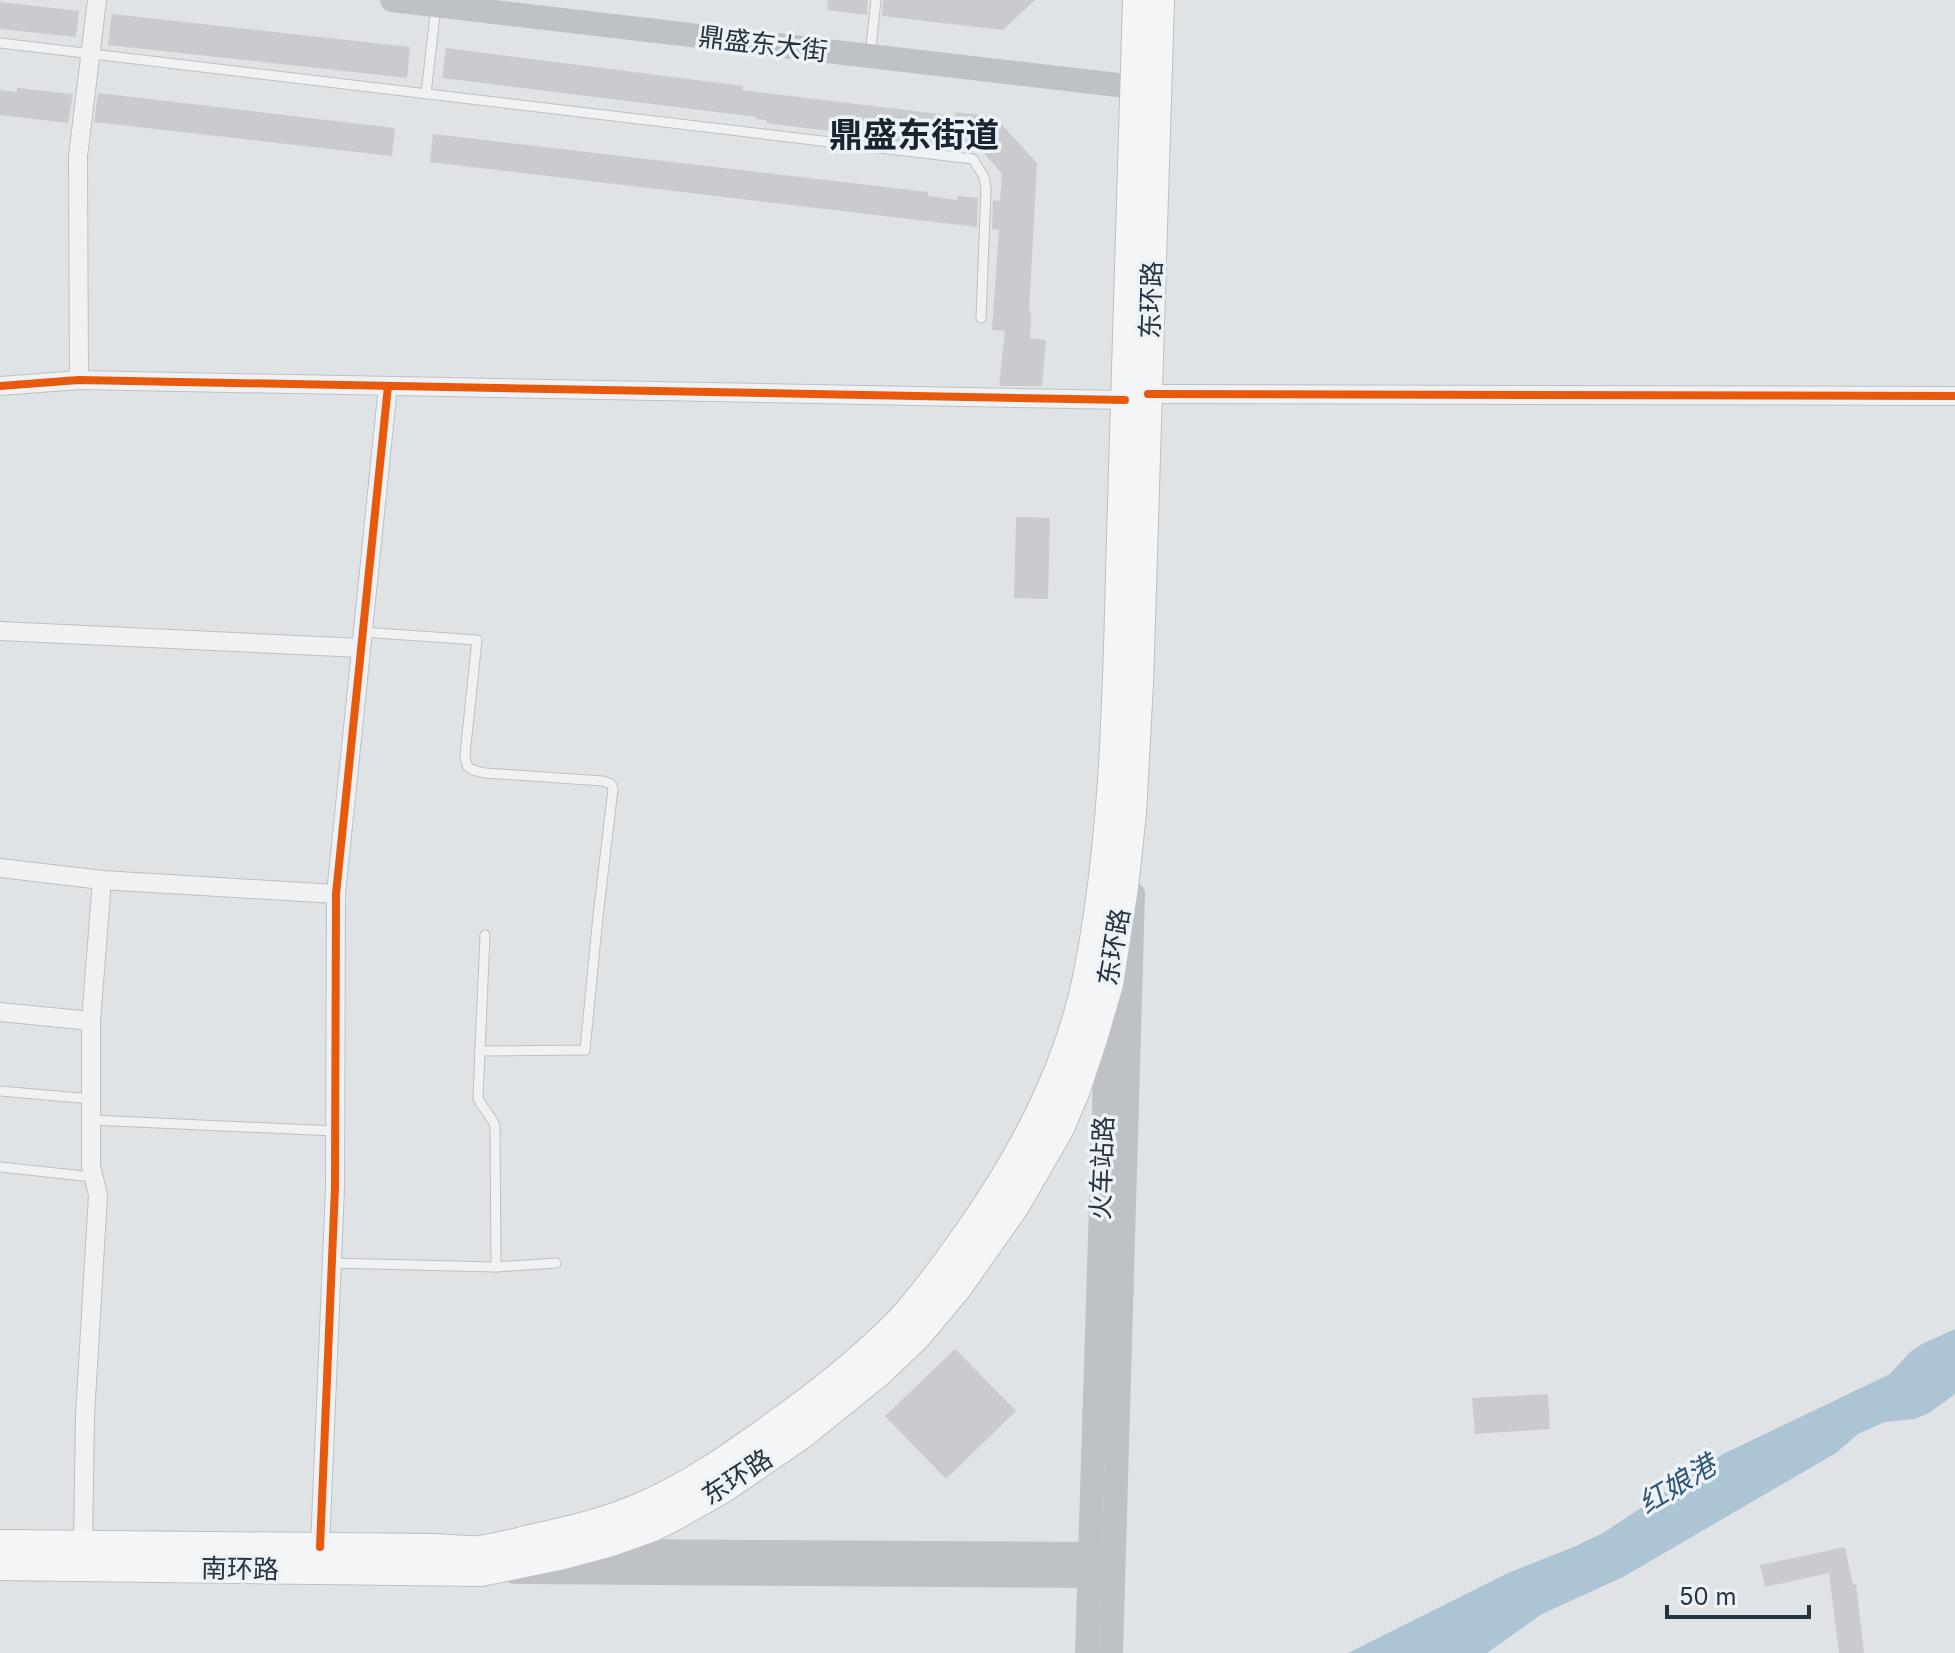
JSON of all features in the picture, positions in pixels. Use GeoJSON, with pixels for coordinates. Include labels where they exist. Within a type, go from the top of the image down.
{"type":"FeatureCollection","features":[{"type":"Feature","properties":{"kind":"main road","name":"鼎盛东大街"},"geometry":{"type":"LineString","coordinates":[[392,0],[554,10],[870,56],[1135,87]]}},
{"type":"Feature","properties":{"kind":"main road","name":"东环路"},"geometry":{"type":"LineString","coordinates":[[1137,0],[1137,397]]}},
{"type":"Feature","properties":{"kind":"main road","name":"东环路"},"geometry":{"type":"LineString","coordinates":[[480,1561],[580,1551],[653,1527],[724,1488],[800,1436],[845,1401],[917,1336],[958,1287],[1015,1206],[1060,1128],[1085,1065],[1107,990],[1124,887],[1132,813],[1128,683],[1137,397],[1160,0]]}},
{"type":"Feature","properties":{"kind":"main road","name":"东环路"},"geometry":{"type":"LineString","coordinates":[[480,1561],[557,1533],[624,1514],[712,1469],[787,1418],[852,1366],[900,1320],[939,1273],[996,1194],[1039,1118],[1072,1033],[1086,979],[1102,884],[1109,811],[1128,683]]}},
{"type":"Feature","properties":{"kind":"main road","name":"火车站路"},"geometry":{"type":"LineString","coordinates":[[1087,1653],[1102,1565],[1128,683]]}},
{"type":"Feature","properties":{"kind":"main road","name":"火车站路"},"geometry":{"type":"LineString","coordinates":[[1107,990],[1102,1565],[1111,1653]]}},
{"type":"Feature","properties":{"kind":"main road","name":"南环路"},"geometry":{"type":"LineString","coordinates":[[0,1544],[320,1547],[480,1561]]}},
{"type":"Feature","properties":{"kind":"main road"},"geometry":{"type":"LineString","coordinates":[[580,1551],[1102,1565]]}},
{"type":"Feature","properties":{"kind":"main road","name":"南环路"},"geometry":{"type":"LineString","coordinates":[[0,1566],[480,1561]]}},
{"type":"Feature","properties":{"kind":"main road"},"geometry":{"type":"LineString","coordinates":[[480,1561],[1102,1565]]}},
{"type":"Feature","properties":{"kind":"street"},"geometry":{"type":"LineString","coordinates":[[79,380],[78,156],[97,0]]}},
{"type":"Feature","properties":{"kind":"street"},"geometry":{"type":"LineString","coordinates":[[0,386],[79,380],[1137,397],[1955,396]]}},
{"type":"Feature","properties":{"kind":"street"},"geometry":{"type":"LineString","coordinates":[[320,1547],[335,1131],[336,894],[388,386]]}},
{"type":"Feature","properties":{"kind":"street"},"geometry":{"type":"LineString","coordinates":[[0,631],[361,640]]}},
{"type":"Feature","properties":{"kind":"street"},"geometry":{"type":"LineString","coordinates":[[0,868],[102,880],[336,894]]}},
{"type":"Feature","properties":{"kind":"street"},"geometry":{"type":"LineString","coordinates":[[83,1545],[85,1416],[98,1195],[91,1166],[91,1021],[102,880]]}},
{"type":"Feature","properties":{"kind":"street"},"geometry":{"type":"LineString","coordinates":[[0,1012],[91,1021]]}},
{"type":"Feature","properties":{"kind":"lane"},"geometry":{"type":"LineString","coordinates":[[870,56],[876,0]]}},
{"type":"Feature","properties":{"kind":"lane"},"geometry":{"type":"LineString","coordinates":[[426,94],[436,5]]}},
{"type":"Feature","properties":{"kind":"lane"},"geometry":{"type":"LineString","coordinates":[[0,43],[973,159],[984,177],[986,189],[981,318]]}},
{"type":"Feature","properties":{"kind":"lane"},"geometry":{"type":"LineString","coordinates":[[361,640],[477,640],[465,754],[471,770],[603,781],[611,784],[613,789],[585,1050],[479,1051]]}},
{"type":"Feature","properties":{"kind":"lane"},"geometry":{"type":"LineString","coordinates":[[485,935],[478,1098],[495,1126],[496,1267]]}},
{"type":"Feature","properties":{"kind":"lane"},"geometry":{"type":"LineString","coordinates":[[0,1091],[91,1099]]}},
{"type":"Feature","properties":{"kind":"lane"},"geometry":{"type":"LineString","coordinates":[[91,1120],[335,1131]]}},
{"type":"Feature","properties":{"kind":"lane"},"geometry":{"type":"LineString","coordinates":[[0,1167],[93,1177]]}},
{"type":"Feature","properties":{"kind":"lane"},"geometry":{"type":"LineString","coordinates":[[331,1263],[496,1267],[556,1263]]}},
{"type":"Feature","properties":{"kind":"water"},"geometry":{"type":"Polygon","coordinates":[[[1955,1329],[1955,1394],[1929,1413],[1915,1419],[1885,1422],[1858,1434],[1836,1453],[1623,1577],[1542,1614],[1487,1653],[1348,1653],[1508,1573],[1603,1533],[1723,1454],[1890,1374],[1910,1352],[1955,1329]]]}},
{"type":"Feature","properties":{"kind":"building"},"geometry":{"type":"Polygon","coordinates":[[[828,0],[868,0],[867,15],[827,10],[828,0]]]}},
{"type":"Feature","properties":{"kind":"building"},"geometry":{"type":"Polygon","coordinates":[[[883,0],[1035,0],[1003,30],[882,16],[883,0]]]}},
{"type":"Feature","properties":{"kind":"building"},"geometry":{"type":"Polygon","coordinates":[[[0,2],[79,11],[76,37],[0,29],[0,2]]]}},
{"type":"Feature","properties":{"kind":"building"},"geometry":{"type":"Polygon","coordinates":[[[112,14],[410,47],[407,78],[108,45],[112,14]]]}},
{"type":"Feature","properties":{"kind":"building"},"geometry":{"type":"Polygon","coordinates":[[[446,48],[743,86],[742,90],[955,116],[956,112],[995,117],[1037,163],[1029,313],[1030,338],[1046,340],[1042,386],[999,386],[1005,331],[992,330],[999,230],[992,229],[993,200],[1000,201],[1002,174],[980,149],[951,146],[951,149],[766,123],[767,120],[757,117],[442,78],[446,48]]]}},
{"type":"Feature","properties":{"kind":"building"},"geometry":{"type":"Polygon","coordinates":[[[17,88],[73,94],[68,123],[0,115],[0,90],[17,92],[17,88]]]}},
{"type":"Feature","properties":{"kind":"building"},"geometry":{"type":"Polygon","coordinates":[[[98,93],[395,128],[392,156],[94,122],[98,93]]]}},
{"type":"Feature","properties":{"kind":"building"},"geometry":{"type":"Polygon","coordinates":[[[433,134],[928,192],[928,196],[957,200],[958,196],[978,198],[977,227],[430,162],[433,134]]]}},
{"type":"Feature","properties":{"kind":"building"},"geometry":{"type":"Polygon","coordinates":[[[1016,517],[1050,518],[1048,599],[1014,598],[1016,517]]]}},
{"type":"Feature","properties":{"kind":"building"},"geometry":{"type":"Polygon","coordinates":[[[955,1349],[1016,1411],[946,1479],[885,1416],[955,1349]]]}},
{"type":"Feature","properties":{"kind":"building"},"geometry":{"type":"Polygon","coordinates":[[[1548,1394],[1550,1429],[1475,1434],[1472,1398],[1548,1394]]]}},
{"type":"Feature","properties":{"kind":"building"},"geometry":{"type":"Polygon","coordinates":[[[1845,1547],[1853,1585],[1856,1584],[1864,1653],[1839,1653],[1829,1573],[1765,1587],[1760,1565],[1845,1547]]]}},
{"type":"Feature","properties":{"kind":"cycle path"},"geometry":{"type":"LineString","coordinates":[[0,386],[79,380],[1125,400]]}},
{"type":"Feature","properties":{"kind":"cycle path"},"geometry":{"type":"LineString","coordinates":[[320,1547],[335,1187],[336,894],[388,386]]}},
{"type":"Feature","properties":{"kind":"cycle path"},"geometry":{"type":"LineString","coordinates":[[1148,394],[1955,396]]}},
{"type":"Feature","properties":{"kind":"district","name":"鼎盛东街道"},"geometry":{"type":"Point","coordinates":[914,135]}},
{"type":"Feature","properties":{"kind":"water label","name":"红娘港"},"geometry":{"type":"Point","coordinates":[1677,1484]}}]}
